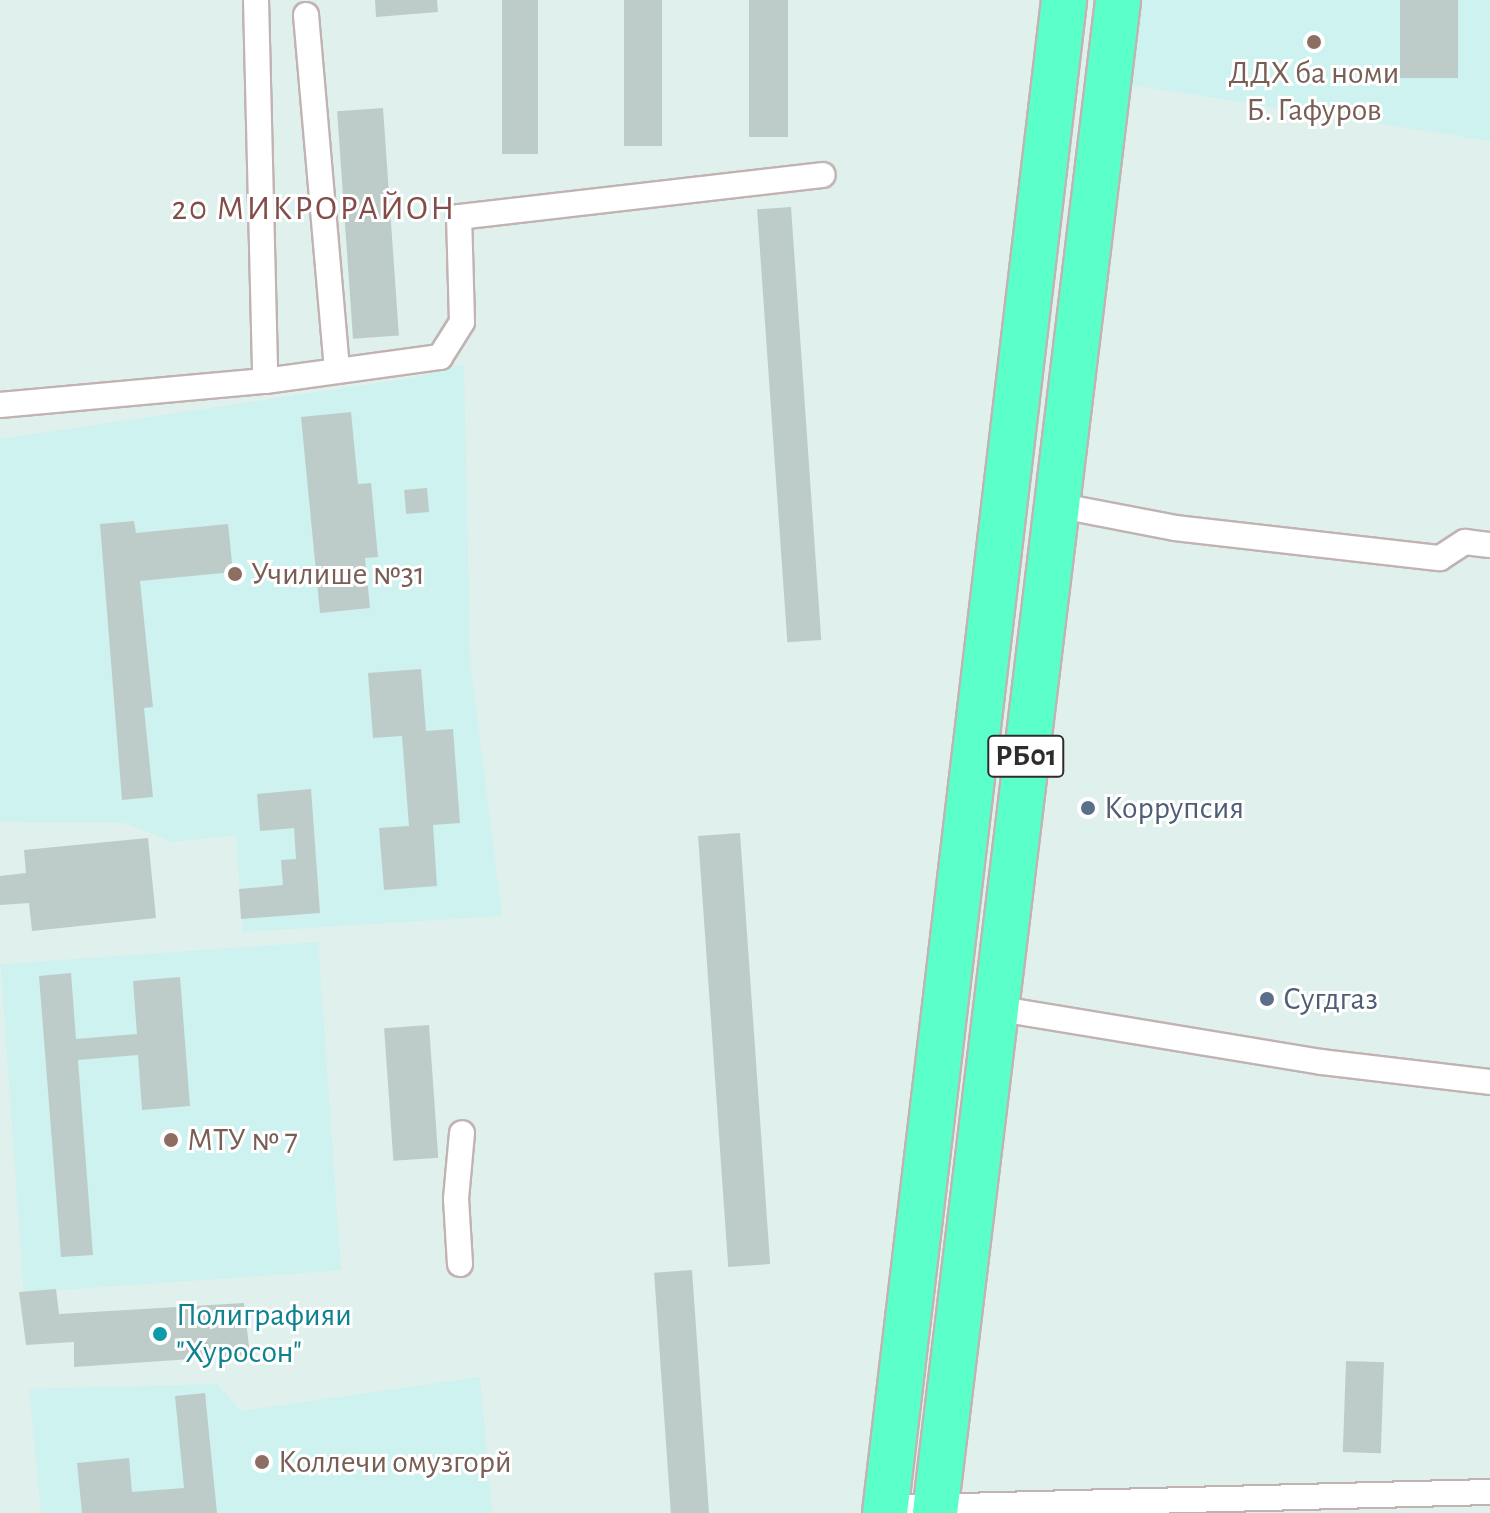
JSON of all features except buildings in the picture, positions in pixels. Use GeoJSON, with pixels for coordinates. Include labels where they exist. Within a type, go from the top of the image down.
{"type":"FeatureCollection","features":[{"type":"Feature","properties":{"kind":"highway","name":"РБ01"},"geometry":{"type":"LineString","coordinates":[[886,1510],[936,1052],[1064,0]]}},
{"type":"Feature","properties":{"kind":"highway","name":"РБ01"},"geometry":{"type":"LineString","coordinates":[[935,1511],[1118,0]]}},
{"type":"Feature","properties":{"kind":"highway"},"geometry":{"type":"LineString","coordinates":[[1024,326],[1077,329]]}},
{"type":"Feature","properties":{"kind":"highway"},"geometry":{"type":"LineString","coordinates":[[943,1000],[951,1014],[973,1022],[995,1008]]}},
{"type":"Feature","properties":{"kind":"highway"},"geometry":{"type":"LineString","coordinates":[[936,1052],[955,1033],[967,1032],[980,1036],[992,1054]]}},
{"type":"Feature","properties":{"kind":"street"},"geometry":{"type":"LineString","coordinates":[[256,0],[265,381]]}},
{"type":"Feature","properties":{"kind":"street"},"geometry":{"type":"LineString","coordinates":[[306,15],[337,371]]}},
{"type":"Feature","properties":{"kind":"street"},"geometry":{"type":"LineString","coordinates":[[0,405],[265,381],[440,357],[462,322],[459,217],[823,175]]}},
{"type":"Feature","properties":{"kind":"street"},"geometry":{"type":"LineString","coordinates":[[1056,505],[1175,528],[1440,558],[1465,542],[1490,545]]}},
{"type":"Feature","properties":{"kind":"street"},"geometry":{"type":"LineString","coordinates":[[995,1008],[1322,1062],[1490,1082]]}},
{"type":"Feature","properties":{"kind":"street"},"geometry":{"type":"LineString","coordinates":[[460,1264],[456,1199],[462,1133]]}},
{"type":"Feature","properties":{"kind":"street"},"geometry":{"type":"LineString","coordinates":[[886,1510],[1000,1510],[1490,1492]]}},
{"type":"Feature","properties":{"kind":"shaded area","name":"ДДХ ба номи Б. Гафуров"},"geometry":{"type":"Polygon","coordinates":[[[1143,0],[1490,0],[1490,141],[1132,85],[1143,0]]]}},
{"type":"Feature","properties":{"kind":"shaded area","name":"Училише №31"},"geometry":{"type":"Polygon","coordinates":[[[464,364],[470,659],[502,916],[243,932],[236,835],[173,842],[125,823],[0,822],[0,439],[413,378],[464,364]]]}},
{"type":"Feature","properties":{"kind":"shaded area","name":"МТУ № 7"},"geometry":{"type":"Polygon","coordinates":[[[318,942],[341,1270],[24,1292],[1,964],[318,942]]]}},
{"type":"Feature","properties":{"kind":"shaded area","name":"Коллечи омузгорй"},"geometry":{"type":"Polygon","coordinates":[[[480,1377],[492,1513],[41,1513],[29,1389],[217,1384],[241,1411],[480,1377]]]}},
{"type":"Feature","properties":{"kind":"place","name":"ДДХ ба номи Б. Гафуров"},"geometry":{"type":"Point","coordinates":[1314,42]}},
{"type":"Feature","properties":{"kind":"place","name":"Училише №31"},"geometry":{"type":"Point","coordinates":[235,574]}},
{"type":"Feature","properties":{"kind":"place","name":"Коррупсия"},"geometry":{"type":"Point","coordinates":[1088,808]}},
{"type":"Feature","properties":{"kind":"place","name":"Сугдгаз"},"geometry":{"type":"Point","coordinates":[1267,999]}},
{"type":"Feature","properties":{"kind":"place","name":"МТУ № 7"},"geometry":{"type":"Point","coordinates":[171,1140]}},
{"type":"Feature","properties":{"kind":"place","name":"Полиграфияи \"Хуросон\""},"geometry":{"type":"Point","coordinates":[160,1334]}},
{"type":"Feature","properties":{"kind":"place","name":"Коллечи омузгорй"},"geometry":{"type":"Point","coordinates":[262,1462]}},
{"type":"Feature","properties":{"kind":"district","name":"20 МИКРОРАЙОН"},"geometry":{"type":"Point","coordinates":[314,210]}}]}
